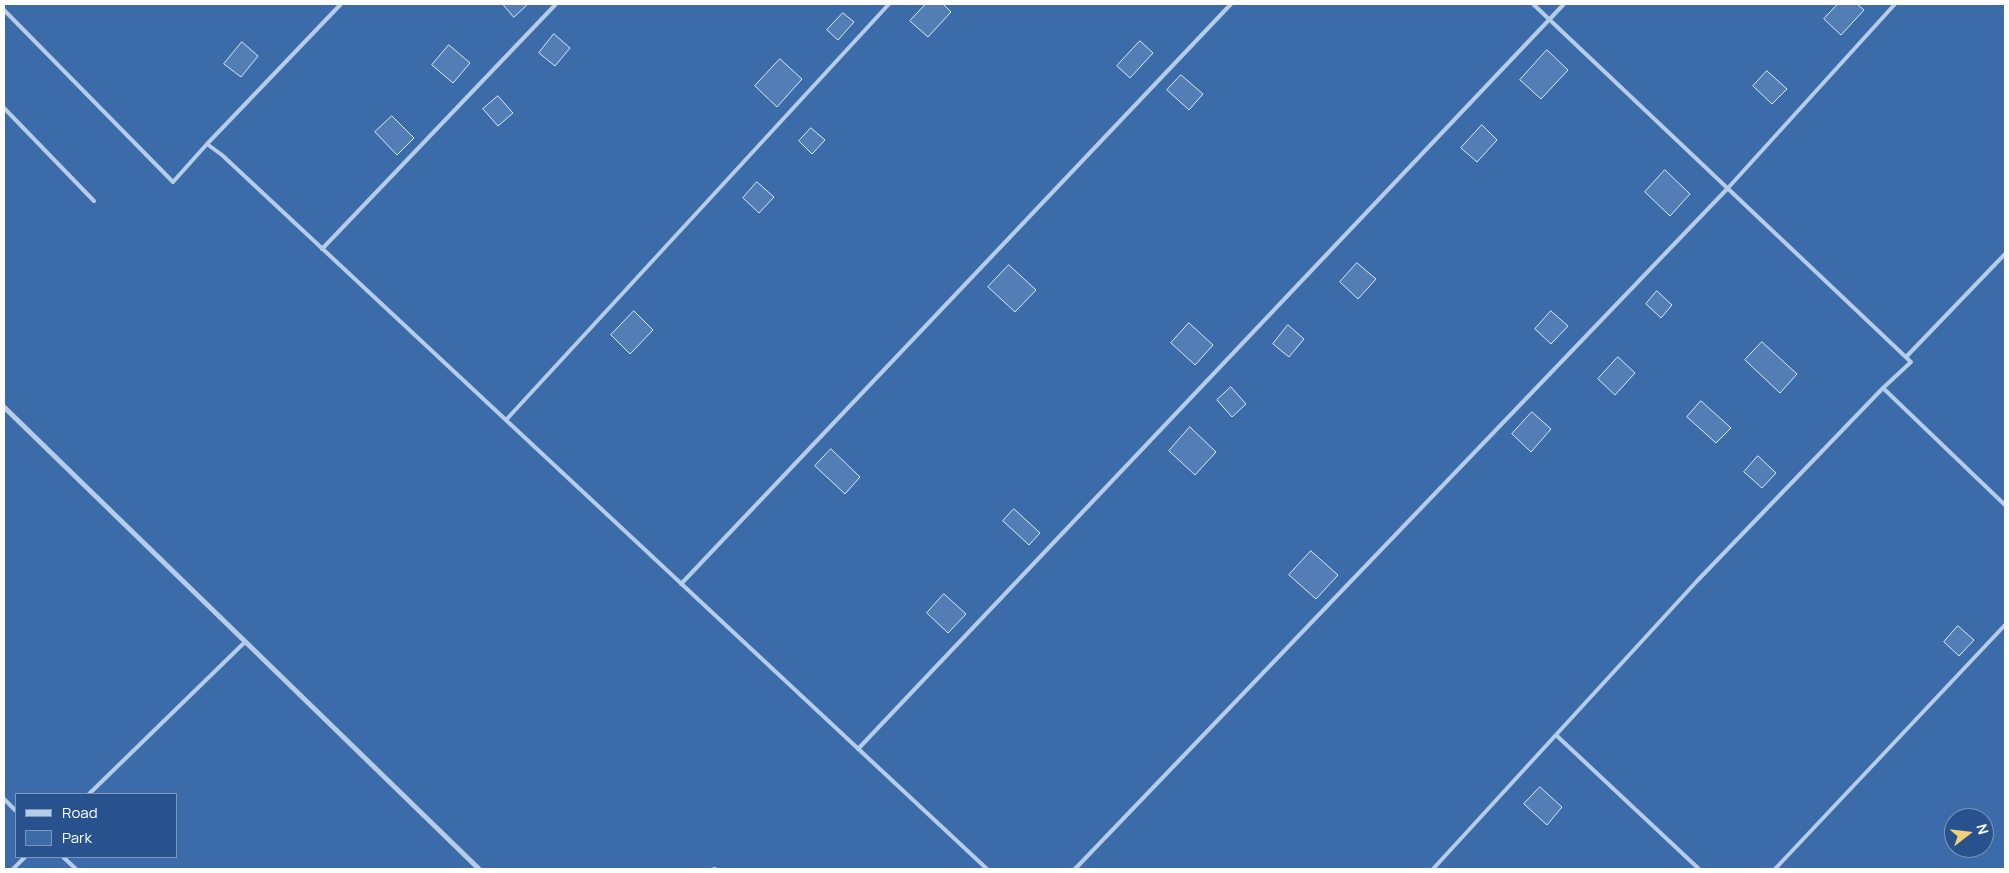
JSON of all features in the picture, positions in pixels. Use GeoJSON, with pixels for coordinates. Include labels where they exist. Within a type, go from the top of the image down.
{"type":"FeatureCollection","features":[{"type":"Feature","properties":{"kind":"street"},"geometry":{"type":"LineString","coordinates":[[4,407],[479,869]]}},
{"type":"Feature","properties":{"kind":"lane"},"geometry":{"type":"LineString","coordinates":[[4,10],[173,182],[341,4]]}},
{"type":"Feature","properties":{"kind":"lane"},"geometry":{"type":"LineString","coordinates":[[322,249],[556,4]]}},
{"type":"Feature","properties":{"kind":"lane"},"geometry":{"type":"LineString","coordinates":[[506,420],[889,4]]}},
{"type":"Feature","properties":{"kind":"lane"},"geometry":{"type":"LineString","coordinates":[[681,584],[1231,4]]}},
{"type":"Feature","properties":{"kind":"lane"},"geometry":{"type":"LineString","coordinates":[[1433,869],[1697,581],[1883,388],[1911,362],[1533,4]]}},
{"type":"Feature","properties":{"kind":"lane"},"geometry":{"type":"LineString","coordinates":[[858,749],[1564,4]]}},
{"type":"Feature","properties":{"kind":"lane"},"geometry":{"type":"LineString","coordinates":[[1075,869],[1728,188],[1895,4]]}},
{"type":"Feature","properties":{"kind":"lane"},"geometry":{"type":"LineString","coordinates":[[4,108],[94,201]]}},
{"type":"Feature","properties":{"kind":"lane"},"geometry":{"type":"LineString","coordinates":[[207,144],[222,155],[987,869]]}},
{"type":"Feature","properties":{"kind":"lane"},"geometry":{"type":"LineString","coordinates":[[1906,357],[2005,254]]}},
{"type":"Feature","properties":{"kind":"lane"},"geometry":{"type":"LineString","coordinates":[[1883,388],[2005,505]]}},
{"type":"Feature","properties":{"kind":"lane"},"geometry":{"type":"LineString","coordinates":[[1775,869],[2005,624]]}},
{"type":"Feature","properties":{"kind":"lane"},"geometry":{"type":"LineString","coordinates":[[90,793],[245,642]]}},
{"type":"Feature","properties":{"kind":"lane"},"geometry":{"type":"LineString","coordinates":[[1556,735],[1698,869]]}},
{"type":"Feature","properties":{"kind":"lane"},"geometry":{"type":"LineString","coordinates":[[4,799],[15,811]]}},
{"type":"Feature","properties":{"kind":"lane"},"geometry":{"type":"LineString","coordinates":[[13,869],[25,858]]}},
{"type":"Feature","properties":{"kind":"lane"},"geometry":{"type":"LineString","coordinates":[[64,858],[76,869]]}},
{"type":"Feature","properties":{"kind":"green space"},"geometry":{"type":"Polygon","coordinates":[[[4,4],[2005,4],[2005,869],[4,869],[4,4]]]}},
{"type":"Feature","properties":{"kind":"building"},"geometry":{"type":"Polygon","coordinates":[[[503,4],[528,4],[514,17],[503,4]]]}},
{"type":"Feature","properties":{"kind":"building"},"geometry":{"type":"Polygon","coordinates":[[[926,4],[943,4],[951,12],[928,37],[910,21],[926,4]]]}},
{"type":"Feature","properties":{"kind":"building"},"geometry":{"type":"Polygon","coordinates":[[[1838,4],[1857,4],[1864,10],[1841,35],[1824,19],[1838,4]]]}},
{"type":"Feature","properties":{"kind":"building"},"geometry":{"type":"Polygon","coordinates":[[[843,13],[854,22],[838,40],[827,30],[843,13]]]}},
{"type":"Feature","properties":{"kind":"building"},"geometry":{"type":"Polygon","coordinates":[[[554,34],[570,48],[555,66],[539,53],[554,34]]]}},
{"type":"Feature","properties":{"kind":"building"},"geometry":{"type":"Polygon","coordinates":[[[1140,41],[1153,53],[1130,78],[1117,66],[1140,41]]]}},
{"type":"Feature","properties":{"kind":"building"},"geometry":{"type":"Polygon","coordinates":[[[242,42],[258,56],[241,77],[224,64],[242,42]]]}},
{"type":"Feature","properties":{"kind":"building"},"geometry":{"type":"Polygon","coordinates":[[[449,45],[470,63],[453,83],[432,65],[449,45]]]}},
{"type":"Feature","properties":{"kind":"building"},"geometry":{"type":"Polygon","coordinates":[[[1547,50],[1568,70],[1541,99],[1520,80],[1547,50]]]}},
{"type":"Feature","properties":{"kind":"building"},"geometry":{"type":"Polygon","coordinates":[[[780,59],[802,79],[777,107],[755,86],[780,59]]]}},
{"type":"Feature","properties":{"kind":"building"},"geometry":{"type":"Polygon","coordinates":[[[1767,71],[1787,89],[1772,104],[1753,86],[1767,71]]]}},
{"type":"Feature","properties":{"kind":"building"},"geometry":{"type":"Polygon","coordinates":[[[1181,75],[1203,94],[1189,110],[1167,90],[1181,75]]]}},
{"type":"Feature","properties":{"kind":"building"},"geometry":{"type":"Polygon","coordinates":[[[498,96],[513,113],[498,126],[483,109],[498,96]]]}},
{"type":"Feature","properties":{"kind":"building"},"geometry":{"type":"Polygon","coordinates":[[[392,116],[414,138],[397,155],[375,132],[392,116]]]}},
{"type":"Feature","properties":{"kind":"building"},"geometry":{"type":"Polygon","coordinates":[[[1482,125],[1497,140],[1477,162],[1461,148],[1482,125]]]}},
{"type":"Feature","properties":{"kind":"building"},"geometry":{"type":"Polygon","coordinates":[[[811,128],[825,140],[812,154],[799,141],[811,128]]]}},
{"type":"Feature","properties":{"kind":"building"},"geometry":{"type":"Polygon","coordinates":[[[1665,170],[1690,194],[1670,216],[1645,192],[1665,170]]]}},
{"type":"Feature","properties":{"kind":"building"},"geometry":{"type":"Polygon","coordinates":[[[757,182],[774,197],[759,213],[743,198],[757,182]]]}},
{"type":"Feature","properties":{"kind":"building"},"geometry":{"type":"Polygon","coordinates":[[[1357,263],[1376,279],[1358,299],[1340,282],[1357,263]]]}},
{"type":"Feature","properties":{"kind":"building"},"geometry":{"type":"Polygon","coordinates":[[[1009,265],[1036,290],[1015,312],[988,287],[1009,265]]]}},
{"type":"Feature","properties":{"kind":"building"},"geometry":{"type":"Polygon","coordinates":[[[1657,291],[1672,305],[1661,318],[1646,304],[1657,291]]]}},
{"type":"Feature","properties":{"kind":"building"},"geometry":{"type":"Polygon","coordinates":[[[634,311],[653,330],[630,354],[611,335],[634,311]]]}},
{"type":"Feature","properties":{"kind":"building"},"geometry":{"type":"Polygon","coordinates":[[[1551,311],[1568,326],[1551,344],[1535,329],[1551,311]]]}},
{"type":"Feature","properties":{"kind":"building"},"geometry":{"type":"Polygon","coordinates":[[[1189,323],[1213,345],[1195,365],[1171,343],[1189,323]]]}},
{"type":"Feature","properties":{"kind":"building"},"geometry":{"type":"Polygon","coordinates":[[[1288,325],[1304,339],[1289,357],[1273,344],[1288,325]]]}},
{"type":"Feature","properties":{"kind":"building"},"geometry":{"type":"Polygon","coordinates":[[[1762,342],[1797,374],[1780,393],[1745,360],[1762,342]]]}},
{"type":"Feature","properties":{"kind":"building"},"geometry":{"type":"Polygon","coordinates":[[[1618,357],[1635,373],[1615,395],[1598,379],[1618,357]]]}},
{"type":"Feature","properties":{"kind":"building"},"geometry":{"type":"Polygon","coordinates":[[[1231,387],[1246,404],[1232,417],[1217,400],[1231,387]]]}},
{"type":"Feature","properties":{"kind":"building"},"geometry":{"type":"Polygon","coordinates":[[[1701,401],[1731,428],[1716,443],[1687,417],[1701,401]]]}},
{"type":"Feature","properties":{"kind":"building"},"geometry":{"type":"Polygon","coordinates":[[[1532,412],[1551,429],[1531,452],[1512,434],[1532,412]]]}},
{"type":"Feature","properties":{"kind":"building"},"geometry":{"type":"Polygon","coordinates":[[[1190,427],[1216,452],[1195,475],[1169,451],[1190,427]]]}},
{"type":"Feature","properties":{"kind":"building"},"geometry":{"type":"Polygon","coordinates":[[[831,449],[860,477],[845,494],[815,466],[831,449]]]}},
{"type":"Feature","properties":{"kind":"building"},"geometry":{"type":"Polygon","coordinates":[[[1758,456],[1776,473],[1762,488],[1744,472],[1758,456]]]}},
{"type":"Feature","properties":{"kind":"building"},"geometry":{"type":"Polygon","coordinates":[[[1014,509],[1040,533],[1029,545],[1003,521],[1014,509]]]}},
{"type":"Feature","properties":{"kind":"building"},"geometry":{"type":"Polygon","coordinates":[[[1311,551],[1338,575],[1316,599],[1289,575],[1311,551]]]}},
{"type":"Feature","properties":{"kind":"building"},"geometry":{"type":"Polygon","coordinates":[[[944,594],[966,614],[948,633],[927,613],[944,594]]]}},
{"type":"Feature","properties":{"kind":"building"},"geometry":{"type":"Polygon","coordinates":[[[1958,626],[1974,640],[1959,656],[1944,642],[1958,626]]]}},
{"type":"Feature","properties":{"kind":"building"},"geometry":{"type":"Polygon","coordinates":[[[1540,787],[1562,807],[1547,825],[1524,804],[1540,787]]]}}]}
